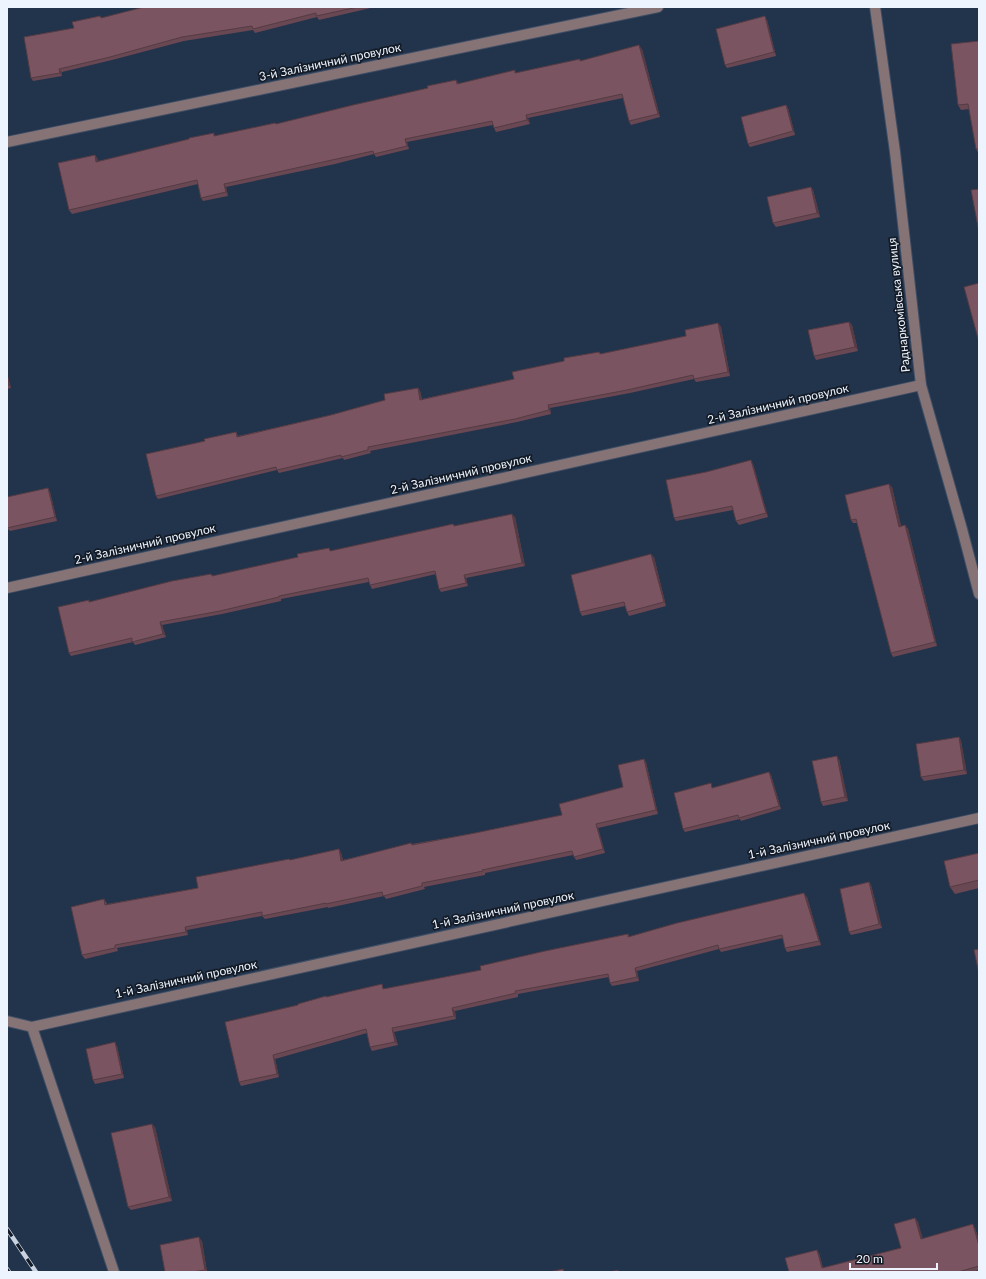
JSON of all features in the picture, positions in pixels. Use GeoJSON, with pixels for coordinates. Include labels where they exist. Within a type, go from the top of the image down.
{"type":"FeatureCollection","features":[{"type":"Feature","properties":{"kind":"street","name":"3-й Залізничний провулок"},"geometry":{"type":"LineString","coordinates":[[7,142],[658,7]]}},
{"type":"Feature","properties":{"kind":"street","name":"Раднаркомівська вулиця"},"geometry":{"type":"LineString","coordinates":[[875,7],[895,152],[921,385],[979,594]]}},
{"type":"Feature","properties":{"kind":"street","name":"2-й Залізничний провулок"},"geometry":{"type":"LineString","coordinates":[[7,588],[921,385]]}},
{"type":"Feature","properties":{"kind":"street","name":"1-й Залізничний провулок"},"geometry":{"type":"LineString","coordinates":[[32,1027],[979,818]]}},
{"type":"Feature","properties":{"kind":"street"},"geometry":{"type":"LineString","coordinates":[[7,1021],[32,1027],[114,1272]]}},
{"type":"Feature","properties":{"kind":"building"},"geometry":{"type":"Polygon","coordinates":[[[144,7],[358,7],[316,16],[316,13],[253,29],[252,26],[182,37],[110,57],[59,69],[60,73],[31,78],[24,37],[74,28],[72,22],[100,16],[101,18],[144,7]]]}},
{"type":"Feature","properties":{"kind":"building"},"geometry":{"type":"Polygon","coordinates":[[[765,16],[774,52],[725,65],[716,29],[765,16]]]}},
{"type":"Feature","properties":{"kind":"building"},"geometry":{"type":"Polygon","coordinates":[[[979,41],[979,149],[976,149],[968,104],[958,105],[951,44],[979,41]]]}},
{"type":"Feature","properties":{"kind":"building"},"geometry":{"type":"Polygon","coordinates":[[[639,45],[658,114],[629,121],[622,94],[526,115],[527,120],[494,128],[492,121],[405,139],[407,146],[374,154],[373,151],[224,184],[226,192],[201,198],[197,180],[69,210],[58,163],[95,155],[96,162],[189,138],[214,133],[214,136],[276,124],[428,88],[427,86],[456,80],[457,84],[515,70],[515,73],[580,59],[580,61],[639,45]]]}},
{"type":"Feature","properties":{"kind":"building"},"geometry":{"type":"Polygon","coordinates":[[[786,105],[793,131],[748,144],[741,117],[786,105]]]}},
{"type":"Feature","properties":{"kind":"building"},"geometry":{"type":"Polygon","coordinates":[[[811,187],[817,213],[773,223],[767,197],[811,187]]]}},
{"type":"Feature","properties":{"kind":"building"},"geometry":{"type":"Polygon","coordinates":[[[979,189],[979,232],[971,190],[979,189]]]}},
{"type":"Feature","properties":{"kind":"building"},"geometry":{"type":"Polygon","coordinates":[[[979,283],[979,342],[964,287],[979,283]]]}},
{"type":"Feature","properties":{"kind":"building"},"geometry":{"type":"Polygon","coordinates":[[[849,322],[855,347],[814,356],[808,330],[849,322]]]}},
{"type":"Feature","properties":{"kind":"building"},"geometry":{"type":"Polygon","coordinates":[[[718,323],[728,372],[694,379],[693,375],[627,390],[548,405],[549,410],[515,419],[368,447],[368,450],[341,457],[341,455],[277,470],[276,467],[156,496],[146,454],[205,441],[204,439],[236,432],[237,437],[331,415],[385,400],[384,394],[418,388],[420,400],[514,379],[512,372],[564,361],[564,358],[599,352],[600,354],[686,336],[685,330],[718,323]]]}},
{"type":"Feature","properties":{"kind":"building"},"geometry":{"type":"Polygon","coordinates":[[[751,460],[766,513],[736,521],[732,506],[674,518],[666,480],[706,472],[751,460]]]}},
{"type":"Feature","properties":{"kind":"building"},"geometry":{"type":"Polygon","coordinates":[[[889,484],[899,527],[905,525],[935,642],[891,653],[856,519],[851,520],[845,495],[889,484]]]}},
{"type":"Feature","properties":{"kind":"building"},"geometry":{"type":"Polygon","coordinates":[[[48,488],[55,517],[7,528],[7,497],[48,488]]]}},
{"type":"Feature","properties":{"kind":"building"},"geometry":{"type":"Polygon","coordinates":[[[512,514],[522,563],[464,575],[466,583],[439,589],[435,571],[370,585],[368,578],[279,596],[220,611],[160,622],[163,634],[132,642],[132,638],[69,653],[58,607],[89,600],[89,602],[172,581],[211,574],[212,576],[298,557],[297,554],[329,548],[330,551],[453,524],[454,526],[512,514]]]}},
{"type":"Feature","properties":{"kind":"building"},"geometry":{"type":"Polygon","coordinates":[[[651,554],[664,602],[627,612],[624,602],[580,612],[571,575],[651,554]]]}},
{"type":"Feature","properties":{"kind":"building"},"geometry":{"type":"Polygon","coordinates":[[[959,737],[964,770],[921,777],[916,744],[959,737]]]}},
{"type":"Feature","properties":{"kind":"building"},"geometry":{"type":"Polygon","coordinates":[[[837,756],[845,797],[821,802],[812,761],[837,756]]]}},
{"type":"Feature","properties":{"kind":"building"},"geometry":{"type":"Polygon","coordinates":[[[644,759],[656,810],[596,824],[603,849],[574,857],[572,851],[482,870],[483,871],[422,883],[422,886],[383,896],[382,892],[262,916],[262,912],[185,927],[186,932],[115,945],[115,948],[82,955],[71,907],[104,899],[105,905],[198,888],[196,877],[290,860],[339,849],[341,861],[411,843],[412,845],[562,815],[559,804],[623,787],[618,765],[644,759]]]}},
{"type":"Feature","properties":{"kind":"building"},"geometry":{"type":"Polygon","coordinates":[[[769,772],[779,806],[739,818],[738,815],[683,829],[674,793],[711,783],[712,788],[769,772]]]}},
{"type":"Feature","properties":{"kind":"building"},"geometry":{"type":"Polygon","coordinates":[[[979,853],[979,880],[950,887],[944,861],[979,853]]]}},
{"type":"Feature","properties":{"kind":"building"},"geometry":{"type":"Polygon","coordinates":[[[869,882],[879,924],[849,932],[840,889],[869,882]]]}},
{"type":"Feature","properties":{"kind":"building"},"geometry":{"type":"Polygon","coordinates":[[[804,893],[819,941],[785,948],[782,935],[719,949],[718,945],[635,968],[637,977],[610,983],[608,974],[515,991],[516,993],[452,1008],[454,1016],[392,1028],[395,1042],[370,1047],[366,1029],[273,1055],[277,1074],[239,1082],[225,1022],[298,1005],[326,996],[382,984],[383,989],[481,970],[480,966],[628,934],[628,937],[677,923],[804,893]]]}},
{"type":"Feature","properties":{"kind":"building"},"geometry":{"type":"Polygon","coordinates":[[[979,949],[979,974],[974,950],[979,949]]]}},
{"type":"Feature","properties":{"kind":"building"},"geometry":{"type":"Polygon","coordinates":[[[115,1042],[122,1074],[93,1080],[86,1049],[115,1042]]]}},
{"type":"Feature","properties":{"kind":"building"},"geometry":{"type":"Polygon","coordinates":[[[152,1124],[169,1197],[128,1207],[111,1133],[152,1124]]]}},
{"type":"Feature","properties":{"kind":"building"},"geometry":{"type":"Polygon","coordinates":[[[915,1218],[921,1239],[973,1224],[979,1246],[979,1266],[958,1272],[789,1272],[785,1258],[817,1250],[822,1268],[901,1248],[894,1224],[915,1218]]]}},
{"type":"Feature","properties":{"kind":"building"},"geometry":{"type":"Polygon","coordinates":[[[199,1237],[205,1270],[192,1272],[165,1272],[160,1245],[199,1237]]]}},
{"type":"Feature","properties":{"kind":"building"},"geometry":{"type":"Polygon","coordinates":[[[563,1269],[564,1272],[549,1272],[563,1269]]]}},
{"type":"Feature","properties":{"kind":"railway"},"geometry":{"type":"LineString","coordinates":[[7,1229],[36,1272]]}}]}
